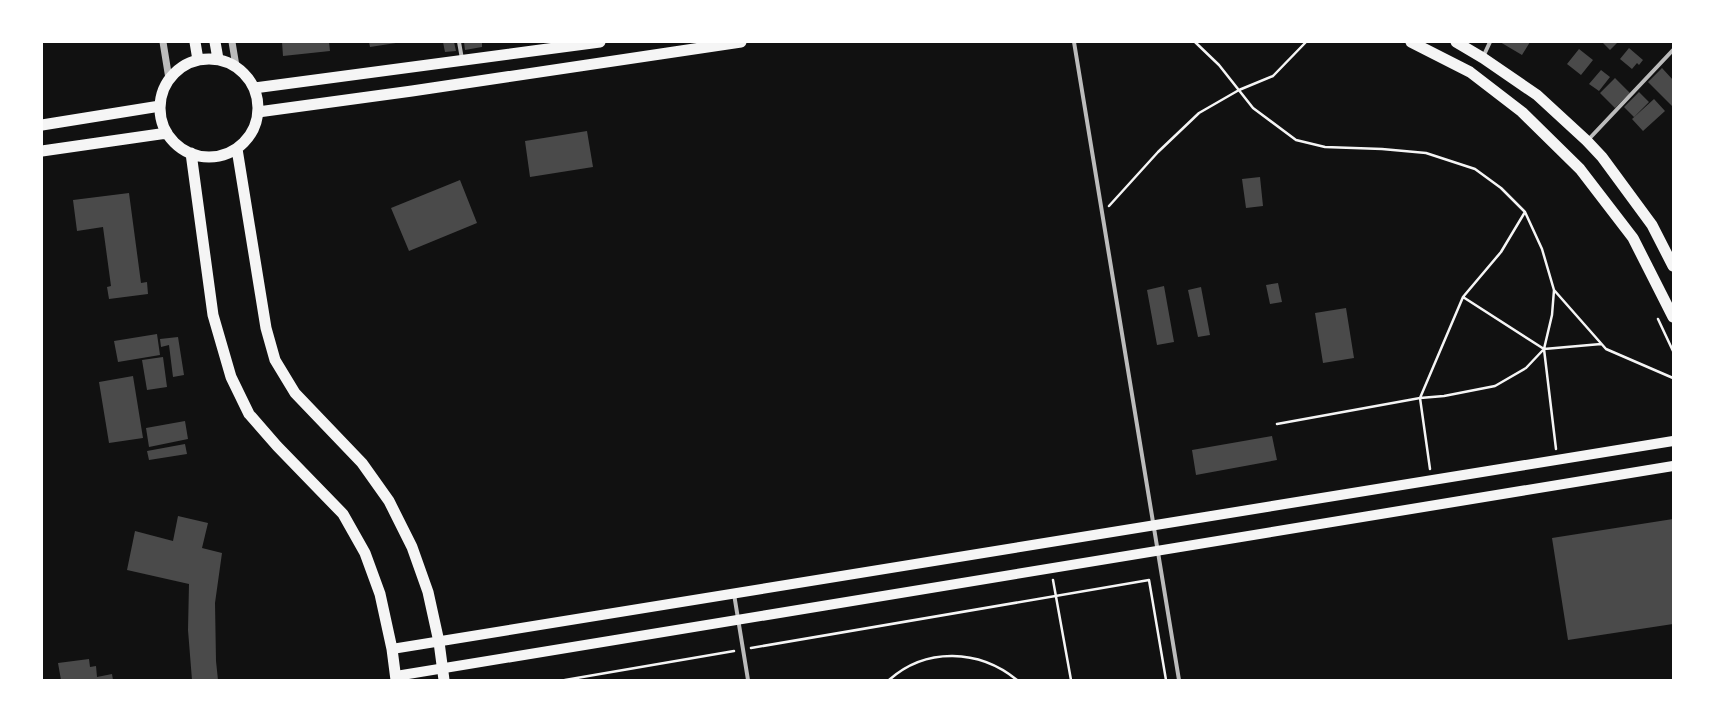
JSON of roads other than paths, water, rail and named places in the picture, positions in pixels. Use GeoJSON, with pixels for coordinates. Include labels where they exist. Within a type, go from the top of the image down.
{"type":"FeatureCollection","features":[{"type":"Feature","properties":{"kind":"highway"},"geometry":{"type":"LineString","coordinates":[[195,42],[198,60]]}},
{"type":"Feature","properties":{"kind":"highway"},"geometry":{"type":"LineString","coordinates":[[215,42],[218,59]]}},
{"type":"Feature","properties":{"kind":"highway"},"geometry":{"type":"LineString","coordinates":[[254,88],[600,42]]}},
{"type":"Feature","properties":{"kind":"highway"},"geometry":{"type":"LineString","coordinates":[[258,112],[412,92],[741,42]]}},
{"type":"Feature","properties":{"kind":"highway"},"geometry":{"type":"LineString","coordinates":[[1411,42],[1470,72],[1522,112],[1580,169],[1633,238],[1673,317]]}},
{"type":"Feature","properties":{"kind":"highway"},"geometry":{"type":"LineString","coordinates":[[1456,42],[1483,58],[1537,95],[1587,141],[1602,157],[1652,224],[1673,266]]}},
{"type":"Feature","properties":{"kind":"highway"},"geometry":{"type":"LineString","coordinates":[[218,59],[236,66],[246,76],[254,88],[258,100],[258,112],[255,126],[247,139],[237,149],[223,155],[207,157],[191,153],[178,145],[167,133],[162,120],[160,106],[163,92],[169,79],[180,68],[198,60],[218,59]]}},
{"type":"Feature","properties":{"kind":"highway"},"geometry":{"type":"LineString","coordinates":[[42,125],[160,106]]}},
{"type":"Feature","properties":{"kind":"highway"},"geometry":{"type":"LineString","coordinates":[[42,151],[167,133]]}},
{"type":"Feature","properties":{"kind":"highway"},"geometry":{"type":"LineString","coordinates":[[237,149],[266,328],[275,360],[295,393],[362,463],[389,501],[412,547],[428,592],[439,642],[444,680]]}},
{"type":"Feature","properties":{"kind":"highway"},"geometry":{"type":"LineString","coordinates":[[191,153],[213,315],[231,378],[249,414],[277,446],[343,514],[365,553],[380,594],[392,649],[396,678]]}},
{"type":"Feature","properties":{"kind":"main road"},"geometry":{"type":"LineString","coordinates":[[392,649],[1673,441]]}},
{"type":"Feature","properties":{"kind":"main road"},"geometry":{"type":"LineString","coordinates":[[396,678],[442,668],[1673,466]]}},
{"type":"Feature","properties":{"kind":"street"},"geometry":{"type":"LineString","coordinates":[[163,42],[169,79]]}},
{"type":"Feature","properties":{"kind":"street"},"geometry":{"type":"LineString","coordinates":[[232,42],[236,66]]}},
{"type":"Feature","properties":{"kind":"street"},"geometry":{"type":"LineString","coordinates":[[459,42],[462,60]]}},
{"type":"Feature","properties":{"kind":"street"},"geometry":{"type":"LineString","coordinates":[[1074,42],[1179,680]]}},
{"type":"Feature","properties":{"kind":"street"},"geometry":{"type":"LineString","coordinates":[[1483,58],[1490,42]]}},
{"type":"Feature","properties":{"kind":"street"},"geometry":{"type":"LineString","coordinates":[[1587,141],[1673,50]]}},
{"type":"Feature","properties":{"kind":"street"},"geometry":{"type":"LineString","coordinates":[[734,594],[748,680]]}}]}
